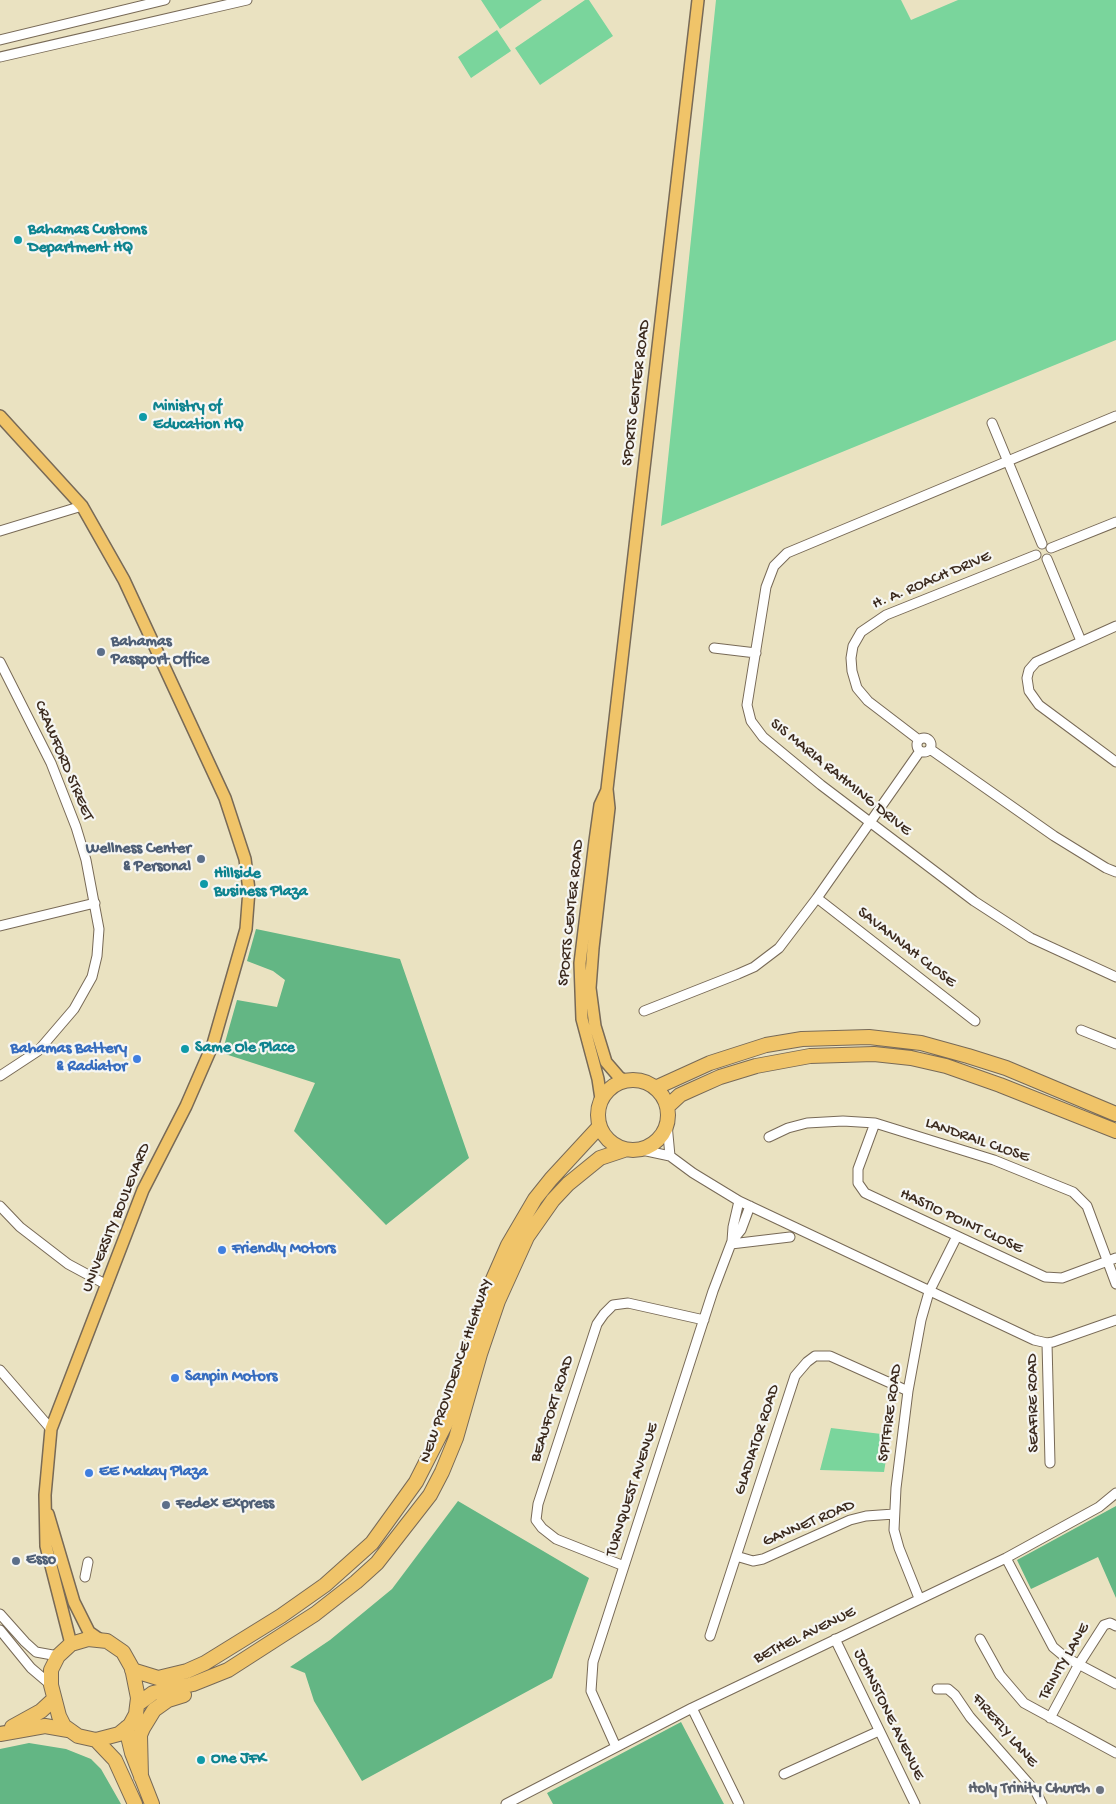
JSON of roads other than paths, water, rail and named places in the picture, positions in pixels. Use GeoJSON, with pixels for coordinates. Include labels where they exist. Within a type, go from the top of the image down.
{"type":"FeatureCollection","features":[{"type":"Feature","properties":{"kind":"highway"},"geometry":{"type":"LineString","coordinates":[[655,1088],[710,1063],[760,1046],[802,1039],[869,1037],[936,1046],[1006,1068],[1116,1114]]}},
{"type":"Feature","properties":{"kind":"highway"},"geometry":{"type":"LineString","coordinates":[[667,1108],[680,1095],[720,1077],[756,1066],[810,1056],[874,1054],[910,1058],[946,1066],[1000,1084],[1116,1132]]}},
{"type":"Feature","properties":{"kind":"highway"},"geometry":{"type":"LineString","coordinates":[[625,1081],[640,1081],[655,1088],[663,1098],[667,1108],[667,1124],[658,1140],[642,1150],[624,1150],[608,1141],[599,1127],[598,1112],[601,1099],[611,1087],[625,1081]]}},
{"type":"Feature","properties":{"kind":"highway","name":"NEW PROVIDENCE HIGHWAY"},"geometry":{"type":"LineString","coordinates":[[132,1670],[158,1678],[187,1672],[205,1663],[281,1616],[318,1590],[345,1569],[372,1542],[416,1482],[441,1434],[490,1286],[508,1245],[535,1199],[599,1127]]}},
{"type":"Feature","properties":{"kind":"highway","name":"NEW PROVIDENCE HIGHWAY"},"geometry":{"type":"LineString","coordinates":[[138,1704],[153,1694],[193,1684],[228,1670],[315,1614],[356,1582],[382,1556],[430,1496],[456,1438],[480,1354],[498,1301],[527,1237],[568,1184],[600,1158],[624,1150]]}},
{"type":"Feature","properties":{"kind":"highway"},"geometry":{"type":"LineString","coordinates":[[0,1733],[45,1726],[68,1730],[83,1739],[96,1740],[112,1737],[126,1728],[135,1717],[138,1704],[132,1670],[123,1652],[107,1641],[88,1639],[72,1644],[58,1656],[51,1670],[54,1699],[59,1716],[68,1730]]}},
{"type":"Feature","properties":{"kind":"highway"},"geometry":{"type":"LineString","coordinates":[[141,1778],[140,1735],[154,1710],[168,1700],[194,1692],[215,1682],[228,1670]]}},
{"type":"Feature","properties":{"kind":"highway"},"geometry":{"type":"LineString","coordinates":[[0,1733],[41,1711],[54,1699]]}},
{"type":"Feature","properties":{"kind":"highway"},"geometry":{"type":"LineString","coordinates":[[126,1728],[141,1778],[152,1804]]}},
{"type":"Feature","properties":{"kind":"highway"},"geometry":{"type":"LineString","coordinates":[[96,1740],[115,1760],[135,1804]]}},
{"type":"Feature","properties":{"kind":"main road","name":"SPORTS CENTER ROAD"},"geometry":{"type":"LineString","coordinates":[[625,1081],[612,1071],[601,1051],[594,1026],[590,988],[609,808],[607,789],[698,0]]}},
{"type":"Feature","properties":{"kind":"main road","name":"UNIVERSITY BOULEVARD"},"geometry":{"type":"LineString","coordinates":[[0,416],[82,506],[124,580],[225,798],[245,859],[249,890],[246,929],[213,1044],[186,1106],[143,1190],[51,1430],[45,1495],[46,1546],[72,1644]]}},
{"type":"Feature","properties":{"kind":"main road","name":"SPORTS CENTER ROAD"},"geometry":{"type":"LineString","coordinates":[[601,1099],[598,1078],[582,1019],[580,963],[600,805],[607,789]]}},
{"type":"Feature","properties":{"kind":"main road","name":"UNIVERSITY BOULEVARD"},"geometry":{"type":"LineString","coordinates":[[46,1508],[74,1602],[89,1632],[98,1639]]}},
{"type":"Feature","properties":{"kind":"street"},"geometry":{"type":"LineString","coordinates":[[0,40],[165,0]]}},
{"type":"Feature","properties":{"kind":"street"},"geometry":{"type":"LineString","coordinates":[[0,57],[247,0]]}},
{"type":"Feature","properties":{"kind":"street","name":"SIS MARIA RAHMING DRIVE"},"geometry":{"type":"LineString","coordinates":[[1116,416],[787,553],[774,566],[766,586],[748,705],[751,721],[756,730],[809,776],[974,901],[1030,938],[1116,977]]}},
{"type":"Feature","properties":{"kind":"street"},"geometry":{"type":"LineString","coordinates":[[992,424],[1008,461],[1047,546],[1051,555],[1047,559],[1041,559],[1036,555],[1037,548],[1047,546],[1116,522]]}},
{"type":"Feature","properties":{"kind":"street"},"geometry":{"type":"LineString","coordinates":[[0,531],[82,506]]}},
{"type":"Feature","properties":{"kind":"street","name":"H. A. ROACH DRIVE"},"geometry":{"type":"LineString","coordinates":[[919,740],[868,700],[857,688],[852,671],[852,658],[853,646],[861,632],[886,615],[1036,555]]}},
{"type":"Feature","properties":{"kind":"street"},"geometry":{"type":"LineString","coordinates":[[1047,559],[1081,641]]}},
{"type":"Feature","properties":{"kind":"street"},"geometry":{"type":"LineString","coordinates":[[1116,626],[1036,662],[1027,678],[1028,691],[1039,705],[1116,762]]}},
{"type":"Feature","properties":{"kind":"street"},"geometry":{"type":"LineString","coordinates":[[714,648],[756,653]]}},
{"type":"Feature","properties":{"kind":"street","name":"CRAWFORD STREET"},"geometry":{"type":"LineString","coordinates":[[0,662],[61,787],[86,860],[99,929],[98,956],[92,977],[74,1009],[38,1051],[0,1076]]}},
{"type":"Feature","properties":{"kind":"street"},"geometry":{"type":"LineString","coordinates":[[920,751],[917,746],[919,740],[927,739],[931,743],[930,749]]}},
{"type":"Feature","properties":{"kind":"street"},"geometry":{"type":"LineString","coordinates":[[920,751],[925,752],[930,749]]}},
{"type":"Feature","properties":{"kind":"street"},"geometry":{"type":"LineString","coordinates":[[930,749],[1046,831],[1097,863],[1116,872]]}},
{"type":"Feature","properties":{"kind":"street"},"geometry":{"type":"LineString","coordinates":[[644,1011],[754,967],[779,948],[818,898],[920,751]]}},
{"type":"Feature","properties":{"kind":"street","name":"SAVANNAH CLOSE"},"geometry":{"type":"LineString","coordinates":[[818,898],[975,1021]]}},
{"type":"Feature","properties":{"kind":"street"},"geometry":{"type":"LineString","coordinates":[[0,926],[95,903]]}},
{"type":"Feature","properties":{"kind":"street"},"geometry":{"type":"LineString","coordinates":[[1081,1030],[1116,1044]]}},
{"type":"Feature","properties":{"kind":"street","name":"LANDRAIL CLOSE"},"geometry":{"type":"LineString","coordinates":[[769,1137],[788,1128],[817,1122],[858,1121],[875,1123],[994,1160],[1073,1192],[1087,1206],[1116,1284]]}},
{"type":"Feature","properties":{"kind":"street","name":"HASTIO POINT CLOSE"},"geometry":{"type":"LineString","coordinates":[[875,1123],[859,1162],[857,1176],[860,1189],[865,1194],[1051,1278],[1062,1278],[1116,1258]]}},
{"type":"Feature","properties":{"kind":"street"},"geometry":{"type":"LineString","coordinates":[[667,1124],[670,1156]]}},
{"type":"Feature","properties":{"kind":"street"},"geometry":{"type":"LineString","coordinates":[[642,1150],[670,1156],[739,1202],[1034,1340],[1047,1344],[1116,1320]]}},
{"type":"Feature","properties":{"kind":"street"},"geometry":{"type":"LineString","coordinates":[[732,1243],[733,1227],[739,1202]]}},
{"type":"Feature","properties":{"kind":"street"},"geometry":{"type":"LineString","coordinates":[[0,1206],[20,1227],[68,1264],[107,1285]]}},
{"type":"Feature","properties":{"kind":"street"},"geometry":{"type":"LineString","coordinates":[[732,1243],[741,1230],[750,1206]]}},
{"type":"Feature","properties":{"kind":"street","name":"SPITFIRE ROAD"},"geometry":{"type":"LineString","coordinates":[[919,1598],[898,1548],[894,1530],[894,1514],[908,1391],[921,1320],[929,1292],[957,1236]]}},
{"type":"Feature","properties":{"kind":"street"},"geometry":{"type":"LineString","coordinates":[[732,1243],[790,1237]]}},
{"type":"Feature","properties":{"kind":"street","name":"TURNQUEST AVENUE"},"geometry":{"type":"LineString","coordinates":[[616,1747],[595,1705],[591,1691],[590,1681],[593,1662],[704,1320],[732,1243]]}},
{"type":"Feature","properties":{"kind":"street","name":"BEAUFORT ROAD"},"geometry":{"type":"LineString","coordinates":[[624,1566],[556,1539],[542,1528],[536,1520],[538,1504],[598,1324],[604,1314],[613,1305],[628,1303],[704,1320]]}},
{"type":"Feature","properties":{"kind":"street","name":"SEAFIRE ROAD"},"geometry":{"type":"LineString","coordinates":[[1047,1344],[1050,1462]]}},
{"type":"Feature","properties":{"kind":"street","name":"GLADIATOR ROAD"},"geometry":{"type":"LineString","coordinates":[[710,1636],[795,1376],[815,1356],[830,1356],[908,1391]]}},
{"type":"Feature","properties":{"kind":"street"},"geometry":{"type":"LineString","coordinates":[[0,1370],[51,1430]]}},
{"type":"Feature","properties":{"kind":"street","name":"BETHEL AVENUE"},"geometry":{"type":"LineString","coordinates":[[506,1804],[692,1708],[835,1638],[1006,1558],[1099,1507],[1116,1493]]}},
{"type":"Feature","properties":{"kind":"street","name":"GANNET ROAD"},"geometry":{"type":"LineString","coordinates":[[736,1556],[743,1560],[764,1560],[850,1520],[866,1516],[894,1514]]}},
{"type":"Feature","properties":{"kind":"street"},"geometry":{"type":"LineString","coordinates":[[1006,1558],[1053,1647],[1065,1657],[1116,1684]]}},
{"type":"Feature","properties":{"kind":"street"},"geometry":{"type":"LineString","coordinates":[[85,1577],[88,1562]]}},
{"type":"Feature","properties":{"kind":"street"},"geometry":{"type":"LineString","coordinates":[[0,1614],[36,1652],[58,1656]]}},
{"type":"Feature","properties":{"kind":"street","name":"TRINITY LANE"},"geometry":{"type":"LineString","coordinates":[[1050,1718],[1078,1664],[1112,1624]]}},
{"type":"Feature","properties":{"kind":"street"},"geometry":{"type":"LineString","coordinates":[[0,1630],[32,1668],[51,1684]]}},
{"type":"Feature","properties":{"kind":"street","name":"JOHNSTONE AVENUE"},"geometry":{"type":"LineString","coordinates":[[835,1638],[915,1804]]}},
{"type":"Feature","properties":{"kind":"street"},"geometry":{"type":"LineString","coordinates":[[980,1639],[1000,1674],[1015,1695],[1024,1703],[1116,1753]]}},
{"type":"Feature","properties":{"kind":"street","name":"FIREFLY LANE"},"geometry":{"type":"LineString","coordinates":[[937,1689],[942,1688],[952,1692],[970,1717],[1036,1792],[1042,1804]]}},
{"type":"Feature","properties":{"kind":"street"},"geometry":{"type":"LineString","coordinates":[[692,1708],[739,1804]]}},
{"type":"Feature","properties":{"kind":"street"},"geometry":{"type":"LineString","coordinates":[[784,1774],[879,1731]]}},
{"type":"Feature","properties":{"kind":"place","name":"Bahamas Customs Department HQ"},"geometry":{"type":"Point","coordinates":[18,240]}},
{"type":"Feature","properties":{"kind":"place","name":"Ministry of Education HQ"},"geometry":{"type":"Point","coordinates":[143,417]}},
{"type":"Feature","properties":{"kind":"place","name":"Bahamas Passport Office"},"geometry":{"type":"Point","coordinates":[101,652]}},
{"type":"Feature","properties":{"kind":"place","name":"Wellness Center & Personal"},"geometry":{"type":"Point","coordinates":[201,859]}},
{"type":"Feature","properties":{"kind":"place","name":"Hillside Business Plaza"},"geometry":{"type":"Point","coordinates":[204,884]}},
{"type":"Feature","properties":{"kind":"place","name":"Same Ole Place"},"geometry":{"type":"Point","coordinates":[185,1049]}},
{"type":"Feature","properties":{"kind":"place","name":"Bahamas Battery & Radiator"},"geometry":{"type":"Point","coordinates":[137,1059]}},
{"type":"Feature","properties":{"kind":"place","name":"Friendly Motors"},"geometry":{"type":"Point","coordinates":[222,1250]}},
{"type":"Feature","properties":{"kind":"place","name":"Sanpin Motors"},"geometry":{"type":"Point","coordinates":[175,1378]}},
{"type":"Feature","properties":{"kind":"place","name":"EE Makay Plaza"},"geometry":{"type":"Point","coordinates":[89,1473]}},
{"type":"Feature","properties":{"kind":"place","name":"Fedex Express"},"geometry":{"type":"Point","coordinates":[166,1505]}},
{"type":"Feature","properties":{"kind":"place","name":"Esso"},"geometry":{"type":"Point","coordinates":[16,1561]}},
{"type":"Feature","properties":{"kind":"place","name":"One JFK"},"geometry":{"type":"Point","coordinates":[201,1760]}},
{"type":"Feature","properties":{"kind":"place","name":"Holy Trinity Church"},"geometry":{"type":"Point","coordinates":[1100,1790]}}]}
